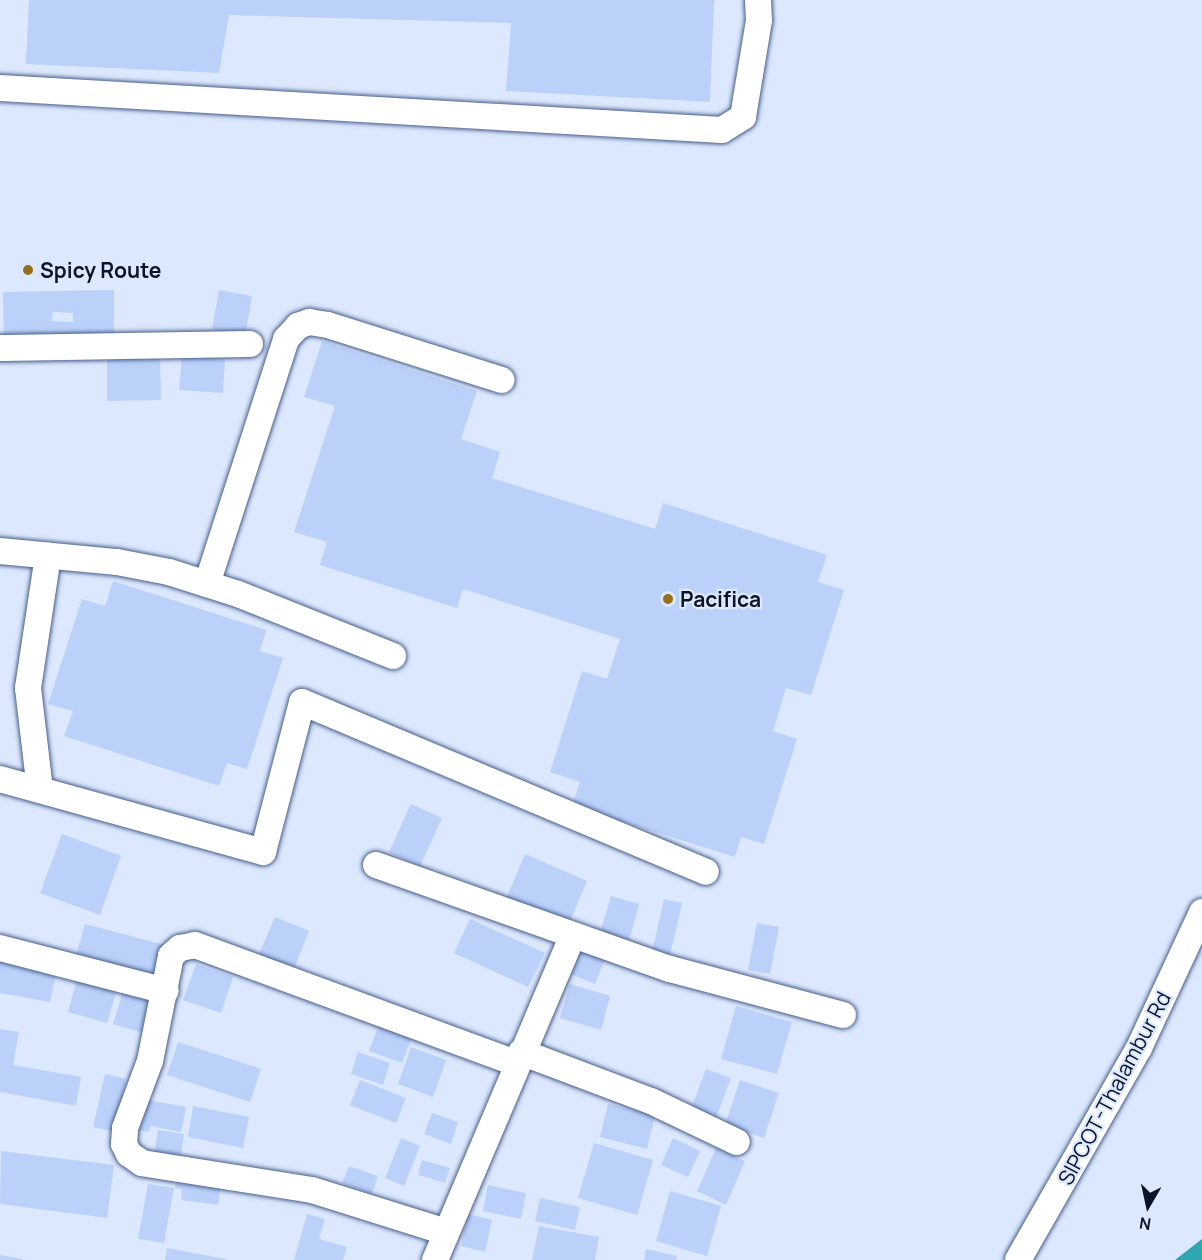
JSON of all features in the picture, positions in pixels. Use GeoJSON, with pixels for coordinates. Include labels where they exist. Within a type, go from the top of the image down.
{"type":"FeatureCollection","features":[{"type":"Feature","properties":{"kind":"street"},"geometry":{"type":"LineString","coordinates":[[0,88],[722,130],[743,117],[759,20],[758,0]]}},
{"type":"Feature","properties":{"kind":"street"},"geometry":{"type":"LineString","coordinates":[[207,584],[286,339],[298,326],[309,322],[328,325],[501,380]]}},
{"type":"Feature","properties":{"kind":"street"},"geometry":{"type":"LineString","coordinates":[[0,348],[249,344]]}},
{"type":"Feature","properties":{"kind":"street"},"geometry":{"type":"LineString","coordinates":[[0,551],[117,562],[169,572],[207,584],[393,656]]}},
{"type":"Feature","properties":{"kind":"street"},"geometry":{"type":"LineString","coordinates":[[40,790],[28,688],[48,555]]}},
{"type":"Feature","properties":{"kind":"street"},"geometry":{"type":"LineString","coordinates":[[0,779],[263,852],[302,702],[706,872]]}},
{"type":"Feature","properties":{"kind":"street"},"geometry":{"type":"LineString","coordinates":[[376,865],[572,938],[695,977],[843,1015]]}},
{"type":"Feature","properties":{"kind":"street","name":"SIPCOT-Thalambur Rd"},"geometry":{"type":"LineString","coordinates":[[1018,1260],[1139,1048],[1202,912]]}},
{"type":"Feature","properties":{"kind":"street"},"geometry":{"type":"LineString","coordinates":[[435,1260],[519,1057],[572,938]]}},
{"type":"Feature","properties":{"kind":"street"},"geometry":{"type":"LineString","coordinates":[[446,1232],[312,1190],[142,1163],[129,1154],[124,1144],[125,1128],[150,1061],[166,991],[171,956],[180,948],[195,945],[651,1101],[737,1142]]}},
{"type":"Feature","properties":{"kind":"street"},"geometry":{"type":"LineString","coordinates":[[0,948],[166,991]]}},
{"type":"Feature","properties":{"kind":"water"},"geometry":{"type":"Polygon","coordinates":[[[1202,1239],[1202,1260],[1175,1260],[1202,1239]]]}},
{"type":"Feature","properties":{"kind":"building"},"geometry":{"type":"Polygon","coordinates":[[[29,0],[714,0],[710,102],[506,91],[511,23],[229,15],[219,73],[26,64],[29,0]]]}},
{"type":"Feature","properties":{"kind":"building"},"geometry":{"type":"Polygon","coordinates":[[[114,290],[114,342],[4,344],[3,292],[114,290]],[[53,312],[52,321],[73,322],[73,313],[53,312]]]}},
{"type":"Feature","properties":{"kind":"building"},"geometry":{"type":"Polygon","coordinates":[[[219,290],[252,296],[245,336],[212,330],[219,290]]]}},
{"type":"Feature","properties":{"kind":"building","name":"Pacifica"},"geometry":{"type":"Polygon","coordinates":[[[322,341],[477,391],[461,439],[500,452],[492,478],[655,529],[663,503],[827,555],[818,582],[844,590],[811,695],[786,688],[773,731],[797,739],[764,844],[741,837],[735,857],[572,806],[580,782],[550,772],[582,671],[607,679],[620,639],[463,589],[457,608],[320,565],[327,542],[294,532],[335,406],[304,397],[322,341]]]}},
{"type":"Feature","properties":{"kind":"building"},"geometry":{"type":"Polygon","coordinates":[[[160,355],[161,400],[107,401],[107,356],[160,355]]]}},
{"type":"Feature","properties":{"kind":"building"},"geometry":{"type":"Polygon","coordinates":[[[182,356],[225,359],[223,393],[179,390],[182,356]]]}},
{"type":"Feature","properties":{"kind":"building"},"geometry":{"type":"Polygon","coordinates":[[[113,581],[266,630],[260,651],[283,658],[247,769],[227,763],[219,786],[64,736],[73,711],[48,704],[82,599],[105,606],[113,581]]]}},
{"type":"Feature","properties":{"kind":"building"},"geometry":{"type":"Polygon","coordinates":[[[411,804],[442,818],[420,866],[389,852],[411,804]]]}},
{"type":"Feature","properties":{"kind":"building"},"geometry":{"type":"Polygon","coordinates":[[[62,834],[121,856],[100,915],[40,893],[62,834]]]}},
{"type":"Feature","properties":{"kind":"building"},"geometry":{"type":"Polygon","coordinates":[[[525,854],[587,881],[567,928],[505,901],[525,854]]]}},
{"type":"Feature","properties":{"kind":"building"},"geometry":{"type":"Polygon","coordinates":[[[611,896],[639,904],[629,941],[600,933],[611,896]]]}},
{"type":"Feature","properties":{"kind":"building"},"geometry":{"type":"Polygon","coordinates":[[[664,899],[682,903],[669,960],[651,956],[664,899]]]}},
{"type":"Feature","properties":{"kind":"building"},"geometry":{"type":"Polygon","coordinates":[[[275,917],[309,931],[294,969],[259,954],[275,917]]]}},
{"type":"Feature","properties":{"kind":"building"},"geometry":{"type":"Polygon","coordinates":[[[470,919],[545,953],[528,987],[454,953],[470,919]]]}},
{"type":"Feature","properties":{"kind":"building"},"geometry":{"type":"Polygon","coordinates":[[[757,923],[779,927],[770,974],[748,970],[757,923]]]}},
{"type":"Feature","properties":{"kind":"building"},"geometry":{"type":"Polygon","coordinates":[[[85,924],[168,946],[158,981],[75,959],[85,924]]]}},
{"type":"Feature","properties":{"kind":"building"},"geometry":{"type":"Polygon","coordinates":[[[583,944],[607,954],[595,984],[571,974],[583,944]]]}},
{"type":"Feature","properties":{"kind":"building"},"geometry":{"type":"Polygon","coordinates":[[[0,958],[57,969],[50,1002],[0,993],[0,958]]]}},
{"type":"Feature","properties":{"kind":"building"},"geometry":{"type":"Polygon","coordinates":[[[196,964],[233,977],[221,1013],[183,1000],[196,964]]]}},
{"type":"Feature","properties":{"kind":"building"},"geometry":{"type":"Polygon","coordinates":[[[79,972],[119,983],[107,1023],[68,1012],[79,972]]]}},
{"type":"Feature","properties":{"kind":"building"},"geometry":{"type":"Polygon","coordinates":[[[570,984],[610,996],[601,1030],[560,1018],[570,984]]]}},
{"type":"Feature","properties":{"kind":"building"},"geometry":{"type":"Polygon","coordinates":[[[125,985],[159,995],[147,1034],[113,1024],[125,985]]]}},
{"type":"Feature","properties":{"kind":"building"},"geometry":{"type":"Polygon","coordinates":[[[736,1006],[792,1022],[777,1074],[721,1059],[736,1006]]]}},
{"type":"Feature","properties":{"kind":"building"},"geometry":{"type":"Polygon","coordinates":[[[381,1019],[414,1032],[402,1063],[369,1051],[381,1019]]]}},
{"type":"Feature","properties":{"kind":"building"},"geometry":{"type":"Polygon","coordinates":[[[0,1029],[19,1032],[13,1065],[81,1077],[76,1106],[0,1092],[0,1029]]]}},
{"type":"Feature","properties":{"kind":"building"},"geometry":{"type":"Polygon","coordinates":[[[178,1042],[261,1069],[250,1102],[167,1075],[178,1042]]]}},
{"type":"Feature","properties":{"kind":"building"},"geometry":{"type":"Polygon","coordinates":[[[411,1047],[446,1060],[433,1097],[398,1084],[411,1047]]]}},
{"type":"Feature","properties":{"kind":"building"},"geometry":{"type":"Polygon","coordinates":[[[358,1052],[390,1063],[383,1085],[351,1074],[358,1052]]]}},
{"type":"Feature","properties":{"kind":"building"},"geometry":{"type":"Polygon","coordinates":[[[706,1069],[731,1078],[716,1118],[691,1109],[706,1069]]]}},
{"type":"Feature","properties":{"kind":"building"},"geometry":{"type":"Polygon","coordinates":[[[105,1074],[126,1079],[115,1132],[93,1127],[105,1074]]]}},
{"type":"Feature","properties":{"kind":"building"},"geometry":{"type":"Polygon","coordinates":[[[360,1080],[406,1098],[396,1123],[350,1105],[360,1080]]]}},
{"type":"Feature","properties":{"kind":"building"},"geometry":{"type":"Polygon","coordinates":[[[740,1080],[779,1093],[764,1138],[725,1125],[740,1080]]]}},
{"type":"Feature","properties":{"kind":"building"},"geometry":{"type":"Polygon","coordinates":[[[143,1099],[186,1107],[181,1132],[150,1126],[149,1132],[137,1130],[143,1099]]]}},
{"type":"Feature","properties":{"kind":"building"},"geometry":{"type":"Polygon","coordinates":[[[608,1104],[655,1115],[647,1149],[600,1137],[608,1104]]]}},
{"type":"Feature","properties":{"kind":"building"},"geometry":{"type":"Polygon","coordinates":[[[193,1106],[249,1117],[243,1148],[188,1137],[193,1106]]]}},
{"type":"Feature","properties":{"kind":"building"},"geometry":{"type":"Polygon","coordinates":[[[432,1113],[458,1122],[451,1144],[424,1134],[432,1113]]]}},
{"type":"Feature","properties":{"kind":"building"},"geometry":{"type":"Polygon","coordinates":[[[158,1130],[184,1134],[180,1160],[154,1156],[158,1130]]]}},
{"type":"Feature","properties":{"kind":"building"},"geometry":{"type":"Polygon","coordinates":[[[401,1138],[420,1146],[404,1186],[385,1178],[401,1138]]]}},
{"type":"Feature","properties":{"kind":"building"},"geometry":{"type":"Polygon","coordinates":[[[673,1138],[700,1151],[688,1177],[661,1165],[673,1138]]]}},
{"type":"Feature","properties":{"kind":"building"},"geometry":{"type":"Polygon","coordinates":[[[594,1143],[653,1160],[637,1215],[578,1198],[594,1143]]]}},
{"type":"Feature","properties":{"kind":"building"},"geometry":{"type":"Polygon","coordinates":[[[716,1148],[745,1161],[726,1205],[697,1191],[716,1148]]]}},
{"type":"Feature","properties":{"kind":"building"},"geometry":{"type":"Polygon","coordinates":[[[1,1151],[114,1165],[107,1218],[0,1204],[1,1151]]]}},
{"type":"Feature","properties":{"kind":"building"},"geometry":{"type":"Polygon","coordinates":[[[422,1160],[450,1168],[445,1183],[418,1175],[422,1160]]]}},
{"type":"Feature","properties":{"kind":"building"},"geometry":{"type":"Polygon","coordinates":[[[349,1166],[378,1176],[372,1194],[342,1183],[349,1166]]]}},
{"type":"Feature","properties":{"kind":"building"},"geometry":{"type":"Polygon","coordinates":[[[176,1180],[221,1186],[218,1205],[181,1200],[182,1189],[175,1188],[176,1180]]]}},
{"type":"Feature","properties":{"kind":"building"},"geometry":{"type":"Polygon","coordinates":[[[148,1184],[174,1188],[164,1243],[138,1239],[148,1184]]]}},
{"type":"Feature","properties":{"kind":"building"},"geometry":{"type":"Polygon","coordinates":[[[488,1185],[526,1193],[521,1219],[483,1211],[488,1185]]]}},
{"type":"Feature","properties":{"kind":"building"},"geometry":{"type":"Polygon","coordinates":[[[670,1191],[721,1206],[707,1256],[656,1241],[670,1191]]]}},
{"type":"Feature","properties":{"kind":"building"},"geometry":{"type":"Polygon","coordinates":[[[540,1198],[580,1207],[575,1230],[535,1221],[540,1198]]]}},
{"type":"Feature","properties":{"kind":"building"},"geometry":{"type":"Polygon","coordinates":[[[307,1214],[325,1219],[319,1239],[347,1247],[343,1260],[294,1260],[307,1214]]]}},
{"type":"Feature","properties":{"kind":"building"},"geometry":{"type":"Polygon","coordinates":[[[468,1214],[492,1220],[485,1252],[461,1246],[468,1214]]]}},
{"type":"Feature","properties":{"kind":"building"},"geometry":{"type":"Polygon","coordinates":[[[539,1226],[599,1237],[595,1260],[532,1260],[539,1226]]]}},
{"type":"Feature","properties":{"kind":"building"},"geometry":{"type":"Polygon","coordinates":[[[167,1248],[226,1259],[226,1260],[165,1260],[167,1248]]]}},
{"type":"Feature","properties":{"kind":"building"},"geometry":{"type":"Polygon","coordinates":[[[646,1249],[677,1256],[676,1260],[644,1260],[646,1249]]]}},
{"type":"Feature","properties":{"kind":"building"},"geometry":{"type":"Polygon","coordinates":[[[0,1255],[23,1259],[23,1260],[0,1260],[0,1255]]]}},
{"type":"Feature","properties":{"kind":"place","name":"Spicy Route"},"geometry":{"type":"Point","coordinates":[28,270]}},
{"type":"Feature","properties":{"kind":"place","name":"Pacifica"},"geometry":{"type":"Point","coordinates":[668,599]}}]}
